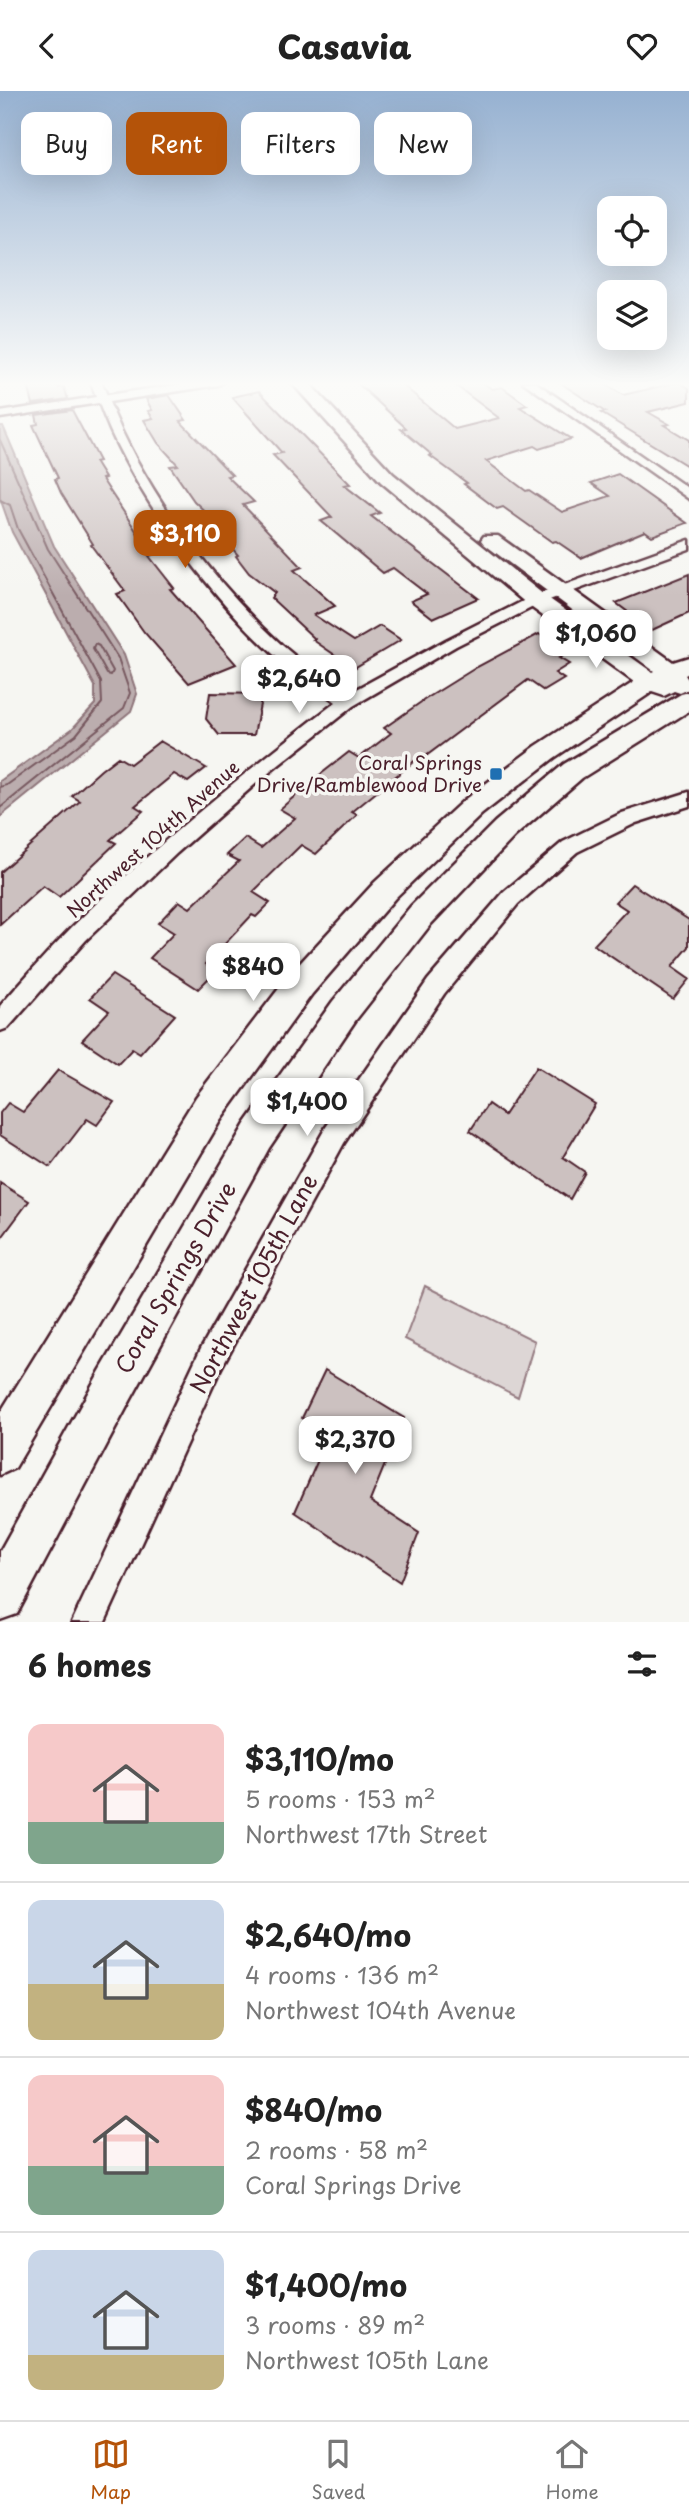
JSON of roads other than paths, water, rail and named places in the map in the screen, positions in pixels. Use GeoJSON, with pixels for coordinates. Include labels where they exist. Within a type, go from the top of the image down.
{"type":"FeatureCollection","features":[{"type":"Feature","properties":{"kind":"main road"},"geometry":{"type":"LineString","coordinates":[[364,453],[387,478],[536,600],[679,686]]}},
{"type":"Feature","properties":{"kind":"main road"},"geometry":{"type":"LineString","coordinates":[[388,453],[407,472],[679,686]]}},
{"type":"Feature","properties":{"kind":"main road"},"geometry":{"type":"LineString","coordinates":[[0,1453],[208,1109],[301,983],[385,890],[473,807],[545,751],[679,686]]}},
{"type":"Feature","properties":{"kind":"main road","name":"Coral Springs Drive"},"geometry":{"type":"LineString","coordinates":[[0,1597],[115,1386],[257,1136],[344,1011],[421,915],[505,829],[679,686]]}},
{"type":"Feature","properties":{"kind":"street"},"geometry":{"type":"LineString","coordinates":[[130,453],[176,528],[214,578],[270,642],[302,670],[347,702]]}},
{"type":"Feature","properties":{"kind":"street"},"geometry":{"type":"LineString","coordinates":[[630,453],[689,495]]}},
{"type":"Feature","properties":{"kind":"street","name":"Northwest 104th Avenue"},"geometry":{"type":"LineString","coordinates":[[0,1021],[79,934],[170,848],[255,774],[347,702],[451,643],[536,600],[689,544]]}},
{"type":"Feature","properties":{"kind":"street","name":"Northwest 105th Lane"},"geometry":{"type":"LineString","coordinates":[[88,1622],[211,1358],[335,1135],[436,986],[510,898],[569,847],[629,818],[689,799]]}},
{"type":"Feature","properties":{"kind":"water"},"geometry":{"type":"Polygon","coordinates":[[[0,453],[15,453],[54,546],[124,655],[137,694],[131,711],[0,817],[0,781],[72,729],[95,704],[95,686],[12,532],[0,498],[0,453]]]}},
{"type":"Feature","properties":{"kind":"place","name":"Coral Springs Drive/Ramblewood Drive"},"geometry":{"type":"Point","coordinates":[496,774]}}]}
